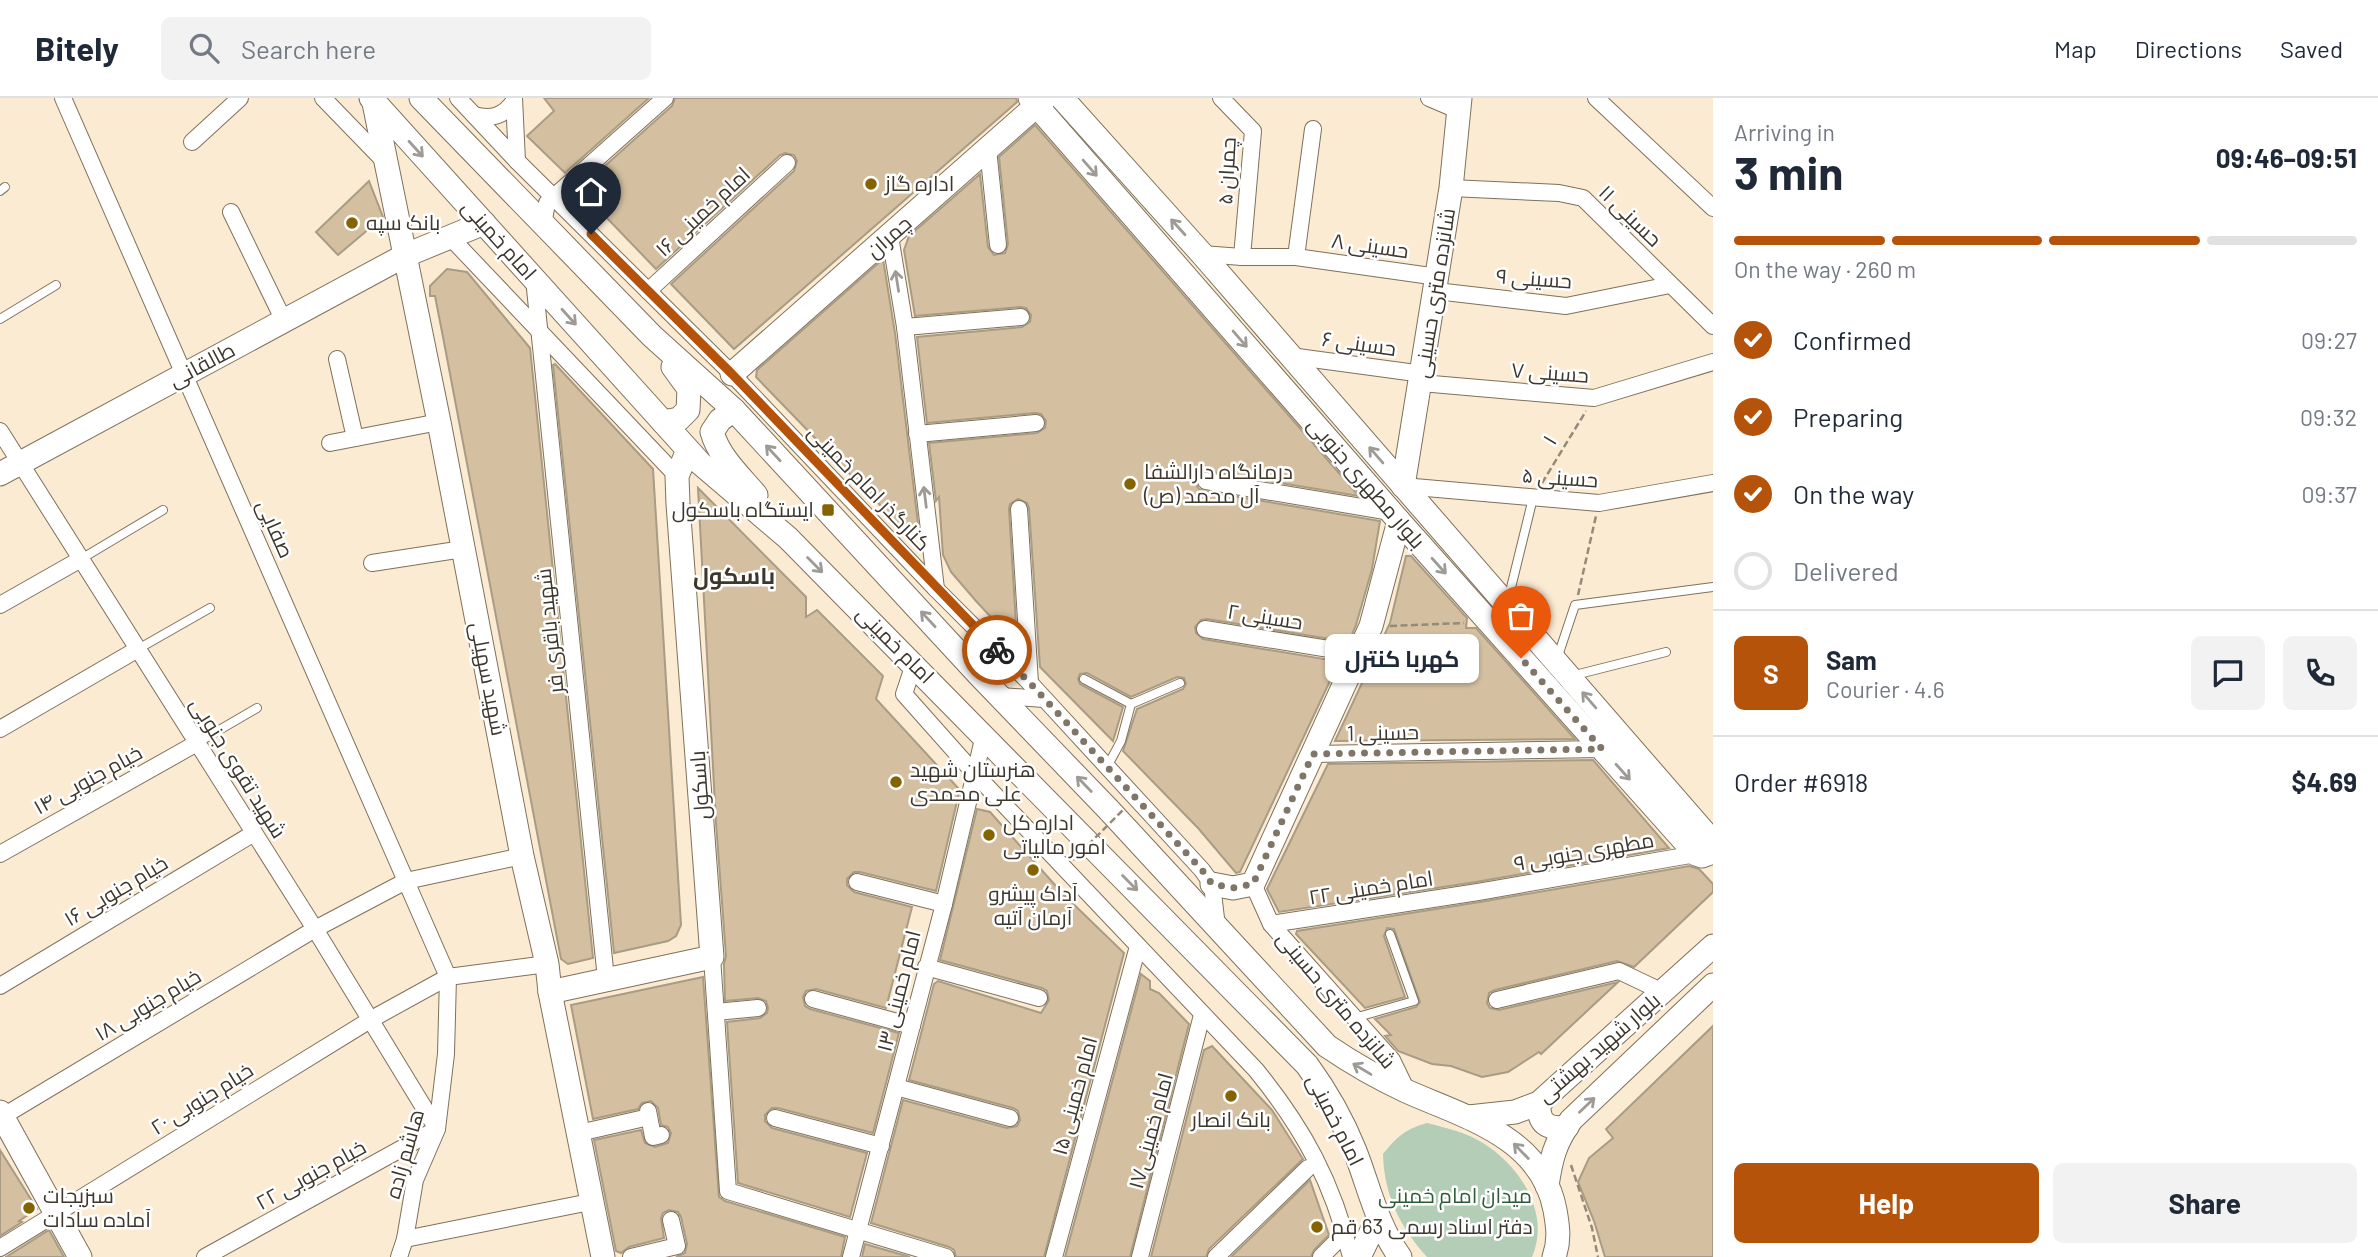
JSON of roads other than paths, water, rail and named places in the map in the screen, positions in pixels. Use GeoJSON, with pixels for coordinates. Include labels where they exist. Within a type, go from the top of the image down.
{"type":"FeatureCollection","features":[{"type":"Feature","properties":{"kind":"street","name":"صفایی"},"geometry":{"type":"LineString","coordinates":[[63,98],[447,977]]}},
{"type":"Feature","properties":{"kind":"street"},"geometry":{"type":"LineString","coordinates":[[192,142],[240,98]]}},
{"type":"Feature","properties":{"kind":"street"},"geometry":{"type":"LineString","coordinates":[[323,98],[387,164]]}},
{"type":"Feature","properties":{"kind":"street","name":"امام خمینی"},"geometry":{"type":"LineString","coordinates":[[421,98],[652,337],[734,410],[1326,1046],[1366,1072],[1469,1117]]}},
{"type":"Feature","properties":{"kind":"street","name":"کنارگذر امام خمینی"},"geometry":{"type":"LineString","coordinates":[[458,98],[517,161],[732,374],[936,589],[1030,683],[1212,884]]}},
{"type":"Feature","properties":{"kind":"street"},"geometry":{"type":"LineString","coordinates":[[550,232],[544,219],[547,203],[665,98]]}},
{"type":"Feature","properties":{"kind":"street","name":"بلوار مطهری جنوبی"},"geometry":{"type":"LineString","coordinates":[[1062,98],[1202,254],[1711,839],[1709,851]]}},
{"type":"Feature","properties":{"kind":"street","name":"چمران ۵"},"geometry":{"type":"LineString","coordinates":[[1221,98],[1253,131],[1242,257]]}},
{"type":"Feature","properties":{"kind":"street"},"geometry":{"type":"LineString","coordinates":[[1429,98],[1459,104]]}},
{"type":"Feature","properties":{"kind":"street"},"geometry":{"type":"LineString","coordinates":[[1596,98],[1713,208]]}},
{"type":"Feature","properties":{"kind":"street","name":"شهید سهیلی"},"geometry":{"type":"LineString","coordinates":[[372,99],[439,422],[522,856],[547,964],[590,1202],[603,1257]]}},
{"type":"Feature","properties":{"kind":"street","name":"امام خمینی"},"geometry":{"type":"LineString","coordinates":[[372,99],[688,450],[789,538],[1307,1065],[1323,1086],[1354,1148],[1378,1218]]}},
{"type":"Feature","properties":{"kind":"street"},"geometry":{"type":"LineString","coordinates":[[474,115],[492,118],[505,112],[514,99]]}},
{"type":"Feature","properties":{"kind":"street"},"geometry":{"type":"LineString","coordinates":[[514,99],[517,161]]}},
{"type":"Feature","properties":{"kind":"street","name":"بلوار مطهری جنوبی"},"geometry":{"type":"LineString","coordinates":[[1037,101],[1061,134],[1488,622],[1602,749],[1709,851]]}},
{"type":"Feature","properties":{"kind":"street","name":"چمران"},"geometry":{"type":"LineString","coordinates":[[732,374],[988,149],[1037,101]]}},
{"type":"Feature","properties":{"kind":"street","name":"شانزده متری حسینی"},"geometry":{"type":"LineString","coordinates":[[1403,486],[1437,284],[1451,188],[1459,104]]}},
{"type":"Feature","properties":{"kind":"street"},"geometry":{"type":"LineString","coordinates":[[1061,134],[1065,119],[1073,117],[1082,122]]}},
{"type":"Feature","properties":{"kind":"street"},"geometry":{"type":"LineString","coordinates":[[1296,257],[1312,129]]}},
{"type":"Feature","properties":{"kind":"street"},"geometry":{"type":"LineString","coordinates":[[988,149],[998,245]]}},
{"type":"Feature","properties":{"kind":"street","name":"امام خمینی ۱۶"},"geometry":{"type":"LineString","coordinates":[[648,291],[787,163]]}},
{"type":"Feature","properties":{"kind":"street","name":"حسینی ۱۱"},"geometry":{"type":"LineString","coordinates":[[1451,188],[1559,193],[1583,198],[1713,326]]}},
{"type":"Feature","properties":{"kind":"street"},"geometry":{"type":"LineString","coordinates":[[231,212],[284,321]]}},
{"type":"Feature","properties":{"kind":"street","name":"طالقانی"},"geometry":{"type":"LineString","coordinates":[[0,474],[404,256],[484,223]]}},
{"type":"Feature","properties":{"kind":"street"},"geometry":{"type":"LineString","coordinates":[[890,236],[905,327],[936,589]]}},
{"type":"Feature","properties":{"kind":"street"},"geometry":{"type":"LineString","coordinates":[[450,237],[677,476]]}},
{"type":"Feature","properties":{"kind":"street","name":"حسینی ۸"},"geometry":{"type":"LineString","coordinates":[[1202,254],[1296,257],[1437,284]]}},
{"type":"Feature","properties":{"kind":"street","name":"شهید باقری فر"},"geometry":{"type":"LineString","coordinates":[[534,279],[606,979]]}},
{"type":"Feature","properties":{"kind":"street","name":"حسینی ۹"},"geometry":{"type":"LineString","coordinates":[[1437,284],[1566,306],[1670,285]]}},
{"type":"Feature","properties":{"kind":"street"},"geometry":{"type":"LineString","coordinates":[[905,327],[1021,317]]}},
{"type":"Feature","properties":{"kind":"street"},"geometry":{"type":"LineString","coordinates":[[652,337],[689,389],[688,410],[679,419],[663,422]]}},
{"type":"Feature","properties":{"kind":"street","name":"حسینی ۶"},"geometry":{"type":"LineString","coordinates":[[1290,356],[1422,379]]}},
{"type":"Feature","properties":{"kind":"street"},"geometry":{"type":"LineString","coordinates":[[337,359],[355,438]]}},
{"type":"Feature","properties":{"kind":"street","name":"حسینی ۷"},"geometry":{"type":"LineString","coordinates":[[1422,379],[1594,398],[1713,362]]}},
{"type":"Feature","properties":{"kind":"street"},"geometry":{"type":"LineString","coordinates":[[734,410],[720,420],[712,432],[715,443],[789,538]]}},
{"type":"Feature","properties":{"kind":"street"},"geometry":{"type":"LineString","coordinates":[[330,443],[439,422]]}},
{"type":"Feature","properties":{"kind":"street"},"geometry":{"type":"LineString","coordinates":[[917,434],[1036,423]]}},
{"type":"Feature","properties":{"kind":"street","name":"شهید تقوی جنوبی"},"geometry":{"type":"LineString","coordinates":[[0,431],[315,929],[437,1129]]}},
{"type":"Feature","properties":{"kind":"street","name":"باسکول"},"geometry":{"type":"LineString","coordinates":[[688,450],[677,476],[712,957]]}},
{"type":"Feature","properties":{"kind":"street"},"geometry":{"type":"LineString","coordinates":[[1206,481],[1395,517],[1371,626],[1360,654],[1253,884],[1233,888],[1212,884],[1217,927]]}},
{"type":"Feature","properties":{"kind":"street","name":"حسینی ۵"},"geometry":{"type":"LineString","coordinates":[[1403,486],[1599,503],[1713,483]]}},
{"type":"Feature","properties":{"kind":"street"},"geometry":{"type":"LineString","coordinates":[[1019,509],[1030,683]]}},
{"type":"Feature","properties":{"kind":"street"},"geometry":{"type":"LineString","coordinates":[[372,563],[463,549]]}},
{"type":"Feature","properties":{"kind":"street"},"geometry":{"type":"LineString","coordinates":[[0,605],[81,559]]}},
{"type":"Feature","properties":{"kind":"street","name":"حسینی ۲"},"geometry":{"type":"LineString","coordinates":[[1205,629],[1360,654]]}},
{"type":"Feature","properties":{"kind":"street"},"geometry":{"type":"LineString","coordinates":[[0,729],[138,649]]}},
{"type":"Feature","properties":{"kind":"street"},"geometry":{"type":"LineString","coordinates":[[914,664],[904,694],[976,775],[1256,1070],[1286,1107],[1317,1160],[1341,1217],[1351,1257]]}},
{"type":"Feature","properties":{"kind":"street"},"geometry":{"type":"LineString","coordinates":[[1000,696],[1044,699]]}},
{"type":"Feature","properties":{"kind":"street","name":"امام خمینی ۱۳"},"geometry":{"type":"LineString","coordinates":[[851,1257],[944,904],[984,735]]}},
{"type":"Feature","properties":{"kind":"street","name":"خیام جنوبی ۱۴"},"geometry":{"type":"LineString","coordinates":[[0,854],[197,743]]}},
{"type":"Feature","properties":{"kind":"street","name":"حسینی 1"},"geometry":{"type":"LineString","coordinates":[[1313,754],[1602,749]]}},
{"type":"Feature","properties":{"kind":"street","name":"خیام جنوبی ۱۶"},"geometry":{"type":"LineString","coordinates":[[0,986],[254,832]]}},
{"type":"Feature","properties":{"kind":"street","name":"مطهری جنوبی ۹"},"geometry":{"type":"LineString","coordinates":[[1478,892],[1709,851]]}},
{"type":"Feature","properties":{"kind":"street","name":"خیام جنوبی ۱۸"},"geometry":{"type":"LineString","coordinates":[[1,1115],[315,929],[406,881],[522,856]]}},
{"type":"Feature","properties":{"kind":"street"},"geometry":{"type":"LineString","coordinates":[[857,882],[944,904]]}},
{"type":"Feature","properties":{"kind":"street","name":"شانزده متری حسینی"},"geometry":{"type":"LineString","coordinates":[[1253,884],[1271,924],[1392,1060],[1407,1091]]}},
{"type":"Feature","properties":{"kind":"street","name":"امام خمینی ۲۲"},"geometry":{"type":"LineString","coordinates":[[1271,924],[1478,892]]}},
{"type":"Feature","properties":{"kind":"street","name":"امام خمینی ۱۵"},"geometry":{"type":"LineString","coordinates":[[1054,1257],[1138,946]]}},
{"type":"Feature","properties":{"kind":"street","name":"بلوار شهید بهشتی"},"geometry":{"type":"LineString","coordinates":[[1469,1117],[1514,1112],[1539,1103],[1713,946]]}},
{"type":"Feature","properties":{"kind":"street"},"geometry":{"type":"LineString","coordinates":[[550,992],[712,957],[728,1191],[946,1257]]}},
{"type":"Feature","properties":{"kind":"street"},"geometry":{"type":"LineString","coordinates":[[447,977],[547,964]]}},
{"type":"Feature","properties":{"kind":"street"},"geometry":{"type":"LineString","coordinates":[[926,967],[1039,998]]}},
{"type":"Feature","properties":{"kind":"street"},"geometry":{"type":"LineString","coordinates":[[1497,1000],[1619,971],[1663,992]]}},
{"type":"Feature","properties":{"kind":"street","name":"خیام جنوبی ۲۰"},"geometry":{"type":"LineString","coordinates":[[0,1248],[370,1020],[447,977]]}},
{"type":"Feature","properties":{"kind":"street","name":"هاشم زاده"},"geometry":{"type":"LineString","coordinates":[[399,1257],[405,1239],[415,1180],[437,1129],[446,1054],[447,977]]}},
{"type":"Feature","properties":{"kind":"street","name":"بلوار شهید بهشتی"},"geometry":{"type":"LineString","coordinates":[[1547,1186],[1552,1156],[1558,1139],[1567,1126],[1713,985]]}},
{"type":"Feature","properties":{"kind":"street"},"geometry":{"type":"LineString","coordinates":[[813,999],[912,1026]]}},
{"type":"Feature","properties":{"kind":"street"},"geometry":{"type":"LineString","coordinates":[[716,1012],[758,1008]]}},
{"type":"Feature","properties":{"kind":"street","name":"امام خمینی۱۷"},"geometry":{"type":"LineString","coordinates":[[1140,1257],[1202,1015]]}},
{"type":"Feature","properties":{"kind":"street"},"geometry":{"type":"LineString","coordinates":[[896,1087],[1010,1118]]}},
{"type":"Feature","properties":{"kind":"street"},"geometry":{"type":"LineString","coordinates":[[1539,1103],[1539,1114],[1545,1124],[1555,1129],[1567,1126]]}},
{"type":"Feature","properties":{"kind":"street"},"geometry":{"type":"LineString","coordinates":[[579,1133],[649,1114],[653,1137],[661,1135]]}},
{"type":"Feature","properties":{"kind":"street"},"geometry":{"type":"LineString","coordinates":[[1,1115],[80,1257]]}},
{"type":"Feature","properties":{"kind":"street"},"geometry":{"type":"LineString","coordinates":[[1469,1117],[1513,1142],[1538,1170],[1553,1202],[1559,1252]]}},
{"type":"Feature","properties":{"kind":"street"},"geometry":{"type":"LineString","coordinates":[[775,1118],[881,1146]]}},
{"type":"Feature","properties":{"kind":"street","name":"خیام جنوبی ۲۲"},"geometry":{"type":"LineString","coordinates":[[205,1257],[437,1129]]}},
{"type":"Feature","properties":{"kind":"street"},"geometry":{"type":"LineString","coordinates":[[1216,1257],[1308,1168]]}},
{"type":"Feature","properties":{"kind":"street"},"geometry":{"type":"LineString","coordinates":[[405,1239],[590,1202]]}},
{"type":"Feature","properties":{"kind":"street"},"geometry":{"type":"LineString","coordinates":[[1359,1257],[1378,1218]]}},
{"type":"Feature","properties":{"kind":"street"},"geometry":{"type":"LineString","coordinates":[[1378,1218],[1400,1257]]}},
{"type":"Feature","properties":{"kind":"street"},"geometry":{"type":"LineString","coordinates":[[631,1257],[677,1246],[671,1220]]}},
{"type":"Feature","properties":{"kind":"street"},"geometry":{"type":"LineString","coordinates":[[1321,1257],[1345,1233]]}},
{"type":"Feature","properties":{"kind":"lane"},"geometry":{"type":"LineString","coordinates":[[0,319],[56,285]]}},
{"type":"Feature","properties":{"kind":"lane"},"geometry":{"type":"LineString","coordinates":[[1507,606],[1533,498]]}},
{"type":"Feature","properties":{"kind":"lane"},"geometry":{"type":"LineString","coordinates":[[81,559],[163,510]]}},
{"type":"Feature","properties":{"kind":"lane"},"geometry":{"type":"LineString","coordinates":[[1666,652],[1562,669],[1575,605],[1713,587]]}},
{"type":"Feature","properties":{"kind":"lane"},"geometry":{"type":"LineString","coordinates":[[138,649],[210,608]]}},
{"type":"Feature","properties":{"kind":"lane"},"geometry":{"type":"LineString","coordinates":[[1084,679],[1131,704]]}},
{"type":"Feature","properties":{"kind":"lane"},"geometry":{"type":"LineString","coordinates":[[1131,704],[1180,684]]}},
{"type":"Feature","properties":{"kind":"lane"},"geometry":{"type":"LineString","coordinates":[[1107,767],[1121,741],[1131,704]]}},
{"type":"Feature","properties":{"kind":"lane"},"geometry":{"type":"LineString","coordinates":[[197,743],[257,708]]}},
{"type":"Feature","properties":{"kind":"lane"},"geometry":{"type":"LineString","coordinates":[[1354,1018],[1414,1001],[1390,934]]}},
{"type":"Feature","properties":{"kind":"place","name":"اداره گاز"},"geometry":{"type":"Point","coordinates":[871,184]}},
{"type":"Feature","properties":{"kind":"place","name":"بانک سپه"},"geometry":{"type":"Point","coordinates":[352,223]}},
{"type":"Feature","properties":{"kind":"place","name":"درمانگاه دارالشفا آل محمد (ص)"},"geometry":{"type":"Point","coordinates":[1130,484]}},
{"type":"Feature","properties":{"kind":"place","name":"ایستگاه باسکول"},"geometry":{"type":"Point","coordinates":[828,510]}},
{"type":"Feature","properties":{"kind":"place","name":"کهربا کنترل"},"geometry":{"type":"Point","coordinates":[1521,658]}},
{"type":"Feature","properties":{"kind":"place","name":"هنرستان شهید علی محمدی"},"geometry":{"type":"Point","coordinates":[896,782]}},
{"type":"Feature","properties":{"kind":"place","name":"اداره کل امور مالیاتی"},"geometry":{"type":"Point","coordinates":[989,835]}},
{"type":"Feature","properties":{"kind":"place","name":"آداک پیشرو آرمان آتیه"},"geometry":{"type":"Point","coordinates":[1033,870]}},
{"type":"Feature","properties":{"kind":"place","name":"بانک انصار"},"geometry":{"type":"Point","coordinates":[1231,1096]}},
{"type":"Feature","properties":{"kind":"place","name":"سبزیجات آماده سادات"},"geometry":{"type":"Point","coordinates":[29,1208]}},
{"type":"Feature","properties":{"kind":"place","name":"دفتر اسناد رسمی 63 قم"},"geometry":{"type":"Point","coordinates":[1317,1227]}},
{"type":"Feature","properties":{"kind":"district","name":"باسکول"},"geometry":{"type":"Point","coordinates":[734,576]}},
{"type":"Feature","properties":{"kind":"park label","name":"میدان امام خمینی"},"geometry":{"type":"Point","coordinates":[1455,1196]}}]}
